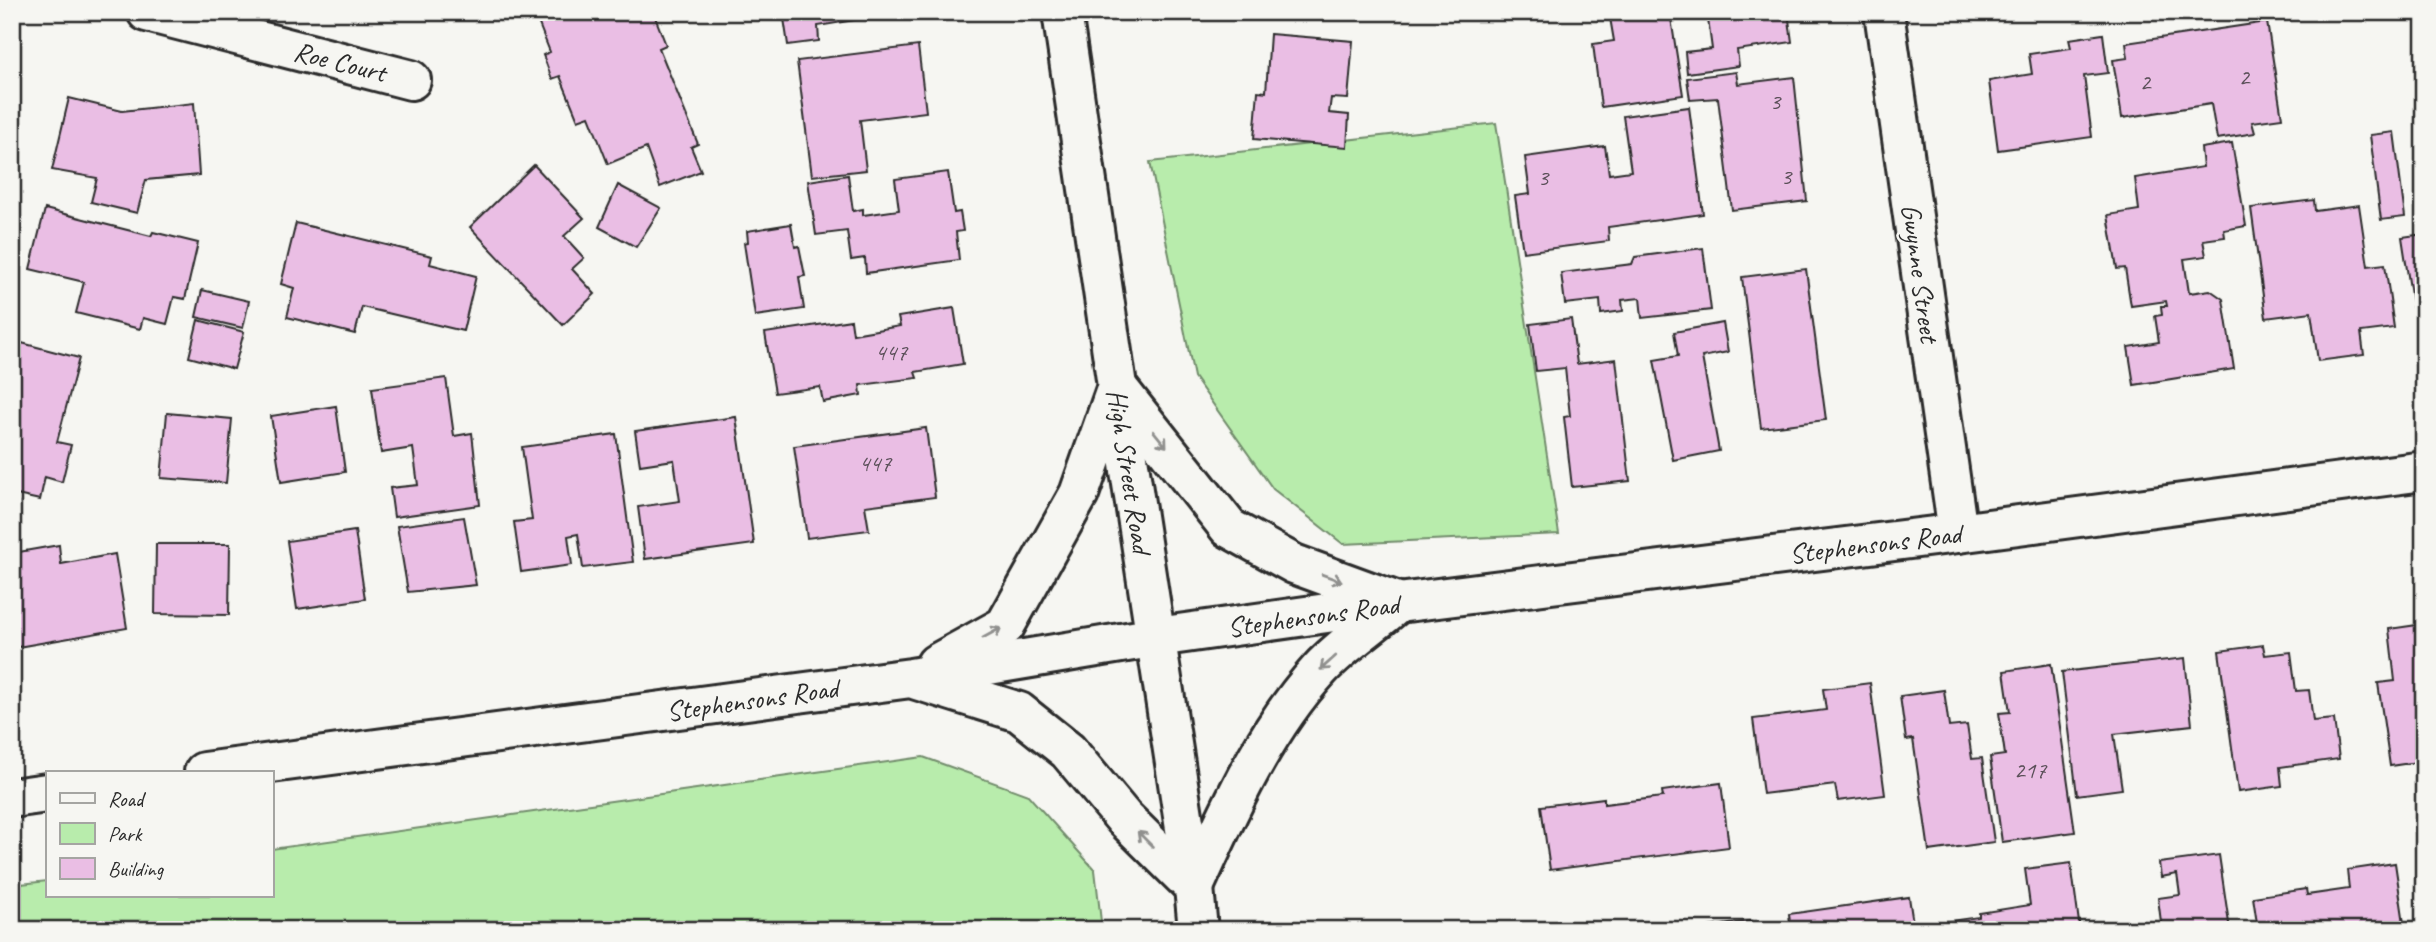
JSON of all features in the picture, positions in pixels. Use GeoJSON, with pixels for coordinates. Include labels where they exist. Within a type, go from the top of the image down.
{"type":"FeatureCollection","features":[{"type":"Feature","properties":{"kind":"main road","name":"Roe Court"},"geometry":{"type":"LineString","coordinates":[[147,12],[411,80]]}},
{"type":"Feature","properties":{"kind":"main road","name":"High Street Road"},"geometry":{"type":"LineString","coordinates":[[1062,12],[1199,930]]}},
{"type":"Feature","properties":{"kind":"main road","name":"Gwynne Street"},"geometry":{"type":"LineString","coordinates":[[1884,12],[1958,533]]}},
{"type":"Feature","properties":{"kind":"main road"},"geometry":{"type":"LineString","coordinates":[[911,678],[1018,712],[1068,751],[1123,817],[1194,887],[1241,784],[1281,719],[1321,667],[1398,603],[1294,564],[1229,528],[1117,387]]}},
{"type":"Feature","properties":{"kind":"main road"},"geometry":{"type":"LineString","coordinates":[[911,678],[1005,626],[1079,494],[1117,387]]}},
{"type":"Feature","properties":{"kind":"main road","name":"Stephensons Road"},"geometry":{"type":"LineString","coordinates":[[212,771],[911,678],[1157,637],[1398,603],[2424,471]]}},
{"type":"Feature","properties":{"kind":"main road"},"geometry":{"type":"LineString","coordinates":[[12,797],[46,793]]}},
{"type":"Feature","properties":{"kind":"green space"},"geometry":{"type":"Polygon","coordinates":[[[1496,123],[1559,534],[1343,544],[1273,489],[1194,377],[1150,162],[1496,123]]]}},
{"type":"Feature","properties":{"kind":"green space"},"geometry":{"type":"Polygon","coordinates":[[[923,757],[1028,795],[1095,870],[1102,930],[12,930],[12,885],[46,881],[46,897],[273,897],[273,849],[923,757]]]}},
{"type":"Feature","properties":{"kind":"building"},"geometry":{"type":"Polygon","coordinates":[[[553,12],[653,12],[666,45],[659,48],[698,144],[691,147],[701,171],[660,187],[646,148],[608,164],[589,116],[578,120],[560,76],[552,79],[543,55],[550,52],[537,19],[553,12]]]}},
{"type":"Feature","properties":{"kind":"building"},"geometry":{"type":"Polygon","coordinates":[[[783,12],[903,12],[818,26],[819,41],[788,45],[783,12]]]}},
{"type":"Feature","properties":{"kind":"building"},"geometry":{"type":"Polygon","coordinates":[[[1241,12],[1271,12],[1242,17],[1241,12]]]}},
{"type":"Feature","properties":{"kind":"building"},"geometry":{"type":"Polygon","coordinates":[[[1609,12],[1670,12],[1683,95],[1601,107],[1593,44],[1614,41],[1609,12]]]}},
{"type":"Feature","properties":{"kind":"building"},"geometry":{"type":"Polygon","coordinates":[[[1707,12],[1788,12],[1792,42],[1737,50],[1739,66],[1687,73],[1685,52],[1712,49],[1707,12]]]}},
{"type":"Feature","properties":{"kind":"building"},"geometry":{"type":"Polygon","coordinates":[[[2267,22],[2282,118],[2252,122],[2255,133],[2217,139],[2211,104],[2122,118],[2113,60],[2128,58],[2126,43],[2267,22]]]}},
{"type":"Feature","properties":{"kind":"building"},"geometry":{"type":"Polygon","coordinates":[[[1270,34],[1353,41],[1348,99],[1331,98],[1329,113],[1349,115],[1347,147],[1254,139],[1258,91],[1266,92],[1270,34]]]}},
{"type":"Feature","properties":{"kind":"building"},"geometry":{"type":"Polygon","coordinates":[[[2103,34],[2108,73],[2084,76],[2092,137],[1998,150],[1989,81],[2032,74],[2029,54],[2071,48],[2069,39],[2103,34]]]}},
{"type":"Feature","properties":{"kind":"building"},"geometry":{"type":"Polygon","coordinates":[[[918,46],[926,112],[860,120],[866,170],[812,176],[797,61],[918,46]]]}},
{"type":"Feature","properties":{"kind":"building"},"geometry":{"type":"Polygon","coordinates":[[[1736,72],[1738,84],[1794,77],[1807,201],[1732,210],[1718,98],[1690,100],[1687,78],[1736,72]]]}},
{"type":"Feature","properties":{"kind":"building"},"geometry":{"type":"Polygon","coordinates":[[[69,98],[122,111],[194,103],[199,175],[146,180],[137,213],[91,202],[97,178],[52,170],[69,98]]]}},
{"type":"Feature","properties":{"kind":"building"},"geometry":{"type":"Polygon","coordinates":[[[1689,107],[1703,214],[1608,227],[1609,241],[1523,252],[1515,196],[1530,194],[1525,157],[1605,146],[1609,174],[1631,171],[1623,116],[1689,107]]]}},
{"type":"Feature","properties":{"kind":"building"},"geometry":{"type":"Polygon","coordinates":[[[2394,132],[2405,217],[2381,220],[2370,135],[2394,132]]]}},
{"type":"Feature","properties":{"kind":"building"},"geometry":{"type":"Polygon","coordinates":[[[2232,143],[2246,226],[2224,230],[2225,237],[2203,240],[2206,256],[2184,259],[2189,293],[2210,290],[2223,299],[2234,369],[2134,385],[2128,347],[2159,342],[2155,316],[2162,315],[2161,306],[2167,306],[2166,301],[2131,306],[2125,268],[2117,269],[2108,215],[2139,210],[2135,178],[2203,167],[2201,148],[2232,143]]]}},
{"type":"Feature","properties":{"kind":"building"},"geometry":{"type":"Polygon","coordinates":[[[534,165],[584,218],[564,236],[584,258],[572,269],[595,294],[563,325],[470,227],[534,165]]]}},
{"type":"Feature","properties":{"kind":"building"},"geometry":{"type":"Polygon","coordinates":[[[948,172],[954,213],[960,212],[963,231],[956,232],[959,260],[866,273],[865,258],[851,260],[847,231],[816,235],[808,181],[848,175],[853,211],[863,209],[863,215],[899,210],[895,179],[948,172]]]}},
{"type":"Feature","properties":{"kind":"building"},"geometry":{"type":"Polygon","coordinates":[[[618,185],[661,208],[636,247],[599,227],[618,185]]]}},
{"type":"Feature","properties":{"kind":"building"},"geometry":{"type":"Polygon","coordinates":[[[2314,200],[2315,211],[2359,205],[2368,266],[2385,264],[2394,328],[2361,332],[2364,355],[2318,361],[2311,312],[2266,318],[2251,208],[2314,200]]]}},
{"type":"Feature","properties":{"kind":"building"},"geometry":{"type":"Polygon","coordinates":[[[45,209],[151,236],[153,232],[198,243],[185,299],[174,297],[167,324],[143,318],[140,329],[76,313],[84,282],[30,269],[45,209]]]}},
{"type":"Feature","properties":{"kind":"building"},"geometry":{"type":"Polygon","coordinates":[[[296,223],[432,256],[430,264],[476,276],[463,331],[362,307],[355,334],[287,317],[294,288],[281,284],[296,223]]]}},
{"type":"Feature","properties":{"kind":"building"},"geometry":{"type":"Polygon","coordinates":[[[791,224],[795,247],[799,246],[805,276],[799,277],[804,309],[755,316],[744,243],[748,242],[747,231],[791,224]]]}},
{"type":"Feature","properties":{"kind":"building"},"geometry":{"type":"Polygon","coordinates":[[[2424,234],[2424,333],[2417,334],[2402,237],[2424,234]]]}},
{"type":"Feature","properties":{"kind":"building"},"geometry":{"type":"Polygon","coordinates":[[[1703,248],[1711,310],[1642,318],[1640,298],[1622,300],[1623,311],[1601,314],[1600,300],[1565,304],[1561,273],[1632,264],[1635,257],[1703,248]]]}},
{"type":"Feature","properties":{"kind":"building"},"geometry":{"type":"Polygon","coordinates":[[[1806,269],[1826,420],[1761,428],[1742,277],[1806,269]]]}},
{"type":"Feature","properties":{"kind":"building"},"geometry":{"type":"Polygon","coordinates":[[[202,290],[249,301],[243,328],[196,317],[202,290]]]}},
{"type":"Feature","properties":{"kind":"building"},"geometry":{"type":"Polygon","coordinates":[[[954,308],[963,364],[915,372],[917,378],[860,385],[861,395],[823,402],[820,387],[775,393],[765,333],[851,320],[853,334],[900,326],[898,317],[954,308]]]}},
{"type":"Feature","properties":{"kind":"building"},"geometry":{"type":"Polygon","coordinates":[[[1571,319],[1577,364],[1616,359],[1630,481],[1572,487],[1564,417],[1570,416],[1565,368],[1536,371],[1530,324],[1571,319]]]}},
{"type":"Feature","properties":{"kind":"building"},"geometry":{"type":"Polygon","coordinates":[[[198,320],[244,332],[234,369],[189,357],[198,320]]]}},
{"type":"Feature","properties":{"kind":"building"},"geometry":{"type":"Polygon","coordinates":[[[1723,323],[1728,352],[1702,357],[1719,451],[1673,460],[1654,360],[1678,356],[1674,332],[1723,323]]]}},
{"type":"Feature","properties":{"kind":"building"},"geometry":{"type":"Polygon","coordinates":[[[14,341],[79,358],[57,442],[71,445],[62,482],[45,477],[40,500],[12,494],[14,341]]]}},
{"type":"Feature","properties":{"kind":"building"},"geometry":{"type":"Polygon","coordinates":[[[446,378],[454,436],[472,433],[480,505],[394,517],[390,488],[418,485],[413,448],[381,453],[372,388],[446,378]]]}},
{"type":"Feature","properties":{"kind":"building"},"geometry":{"type":"Polygon","coordinates":[[[336,406],[345,472],[281,482],[271,416],[336,406]]]}},
{"type":"Feature","properties":{"kind":"building"},"geometry":{"type":"Polygon","coordinates":[[[167,413],[232,419],[226,483],[161,478],[167,413]]]}},
{"type":"Feature","properties":{"kind":"building"},"geometry":{"type":"Polygon","coordinates":[[[736,417],[754,544],[645,559],[638,507],[680,501],[674,460],[640,465],[635,431],[736,417]]]}},
{"type":"Feature","properties":{"kind":"building"},"geometry":{"type":"Polygon","coordinates":[[[926,428],[935,497],[865,506],[869,530],[807,538],[794,446],[926,428]]]}},
{"type":"Feature","properties":{"kind":"building"},"geometry":{"type":"Polygon","coordinates":[[[616,434],[633,562],[583,568],[578,534],[568,536],[572,565],[521,572],[514,522],[532,520],[522,447],[616,434]]]}},
{"type":"Feature","properties":{"kind":"building"},"geometry":{"type":"Polygon","coordinates":[[[12,501],[18,503],[12,526],[12,501]]]}},
{"type":"Feature","properties":{"kind":"building"},"geometry":{"type":"Polygon","coordinates":[[[464,517],[476,585],[408,592],[397,526],[464,517]]]}},
{"type":"Feature","properties":{"kind":"building"},"geometry":{"type":"Polygon","coordinates":[[[355,531],[365,599],[297,609],[287,541],[355,531]]]}},
{"type":"Feature","properties":{"kind":"building"},"geometry":{"type":"Polygon","coordinates":[[[156,544],[230,544],[229,615],[155,614],[156,544]]]}},
{"type":"Feature","properties":{"kind":"building"},"geometry":{"type":"Polygon","coordinates":[[[59,545],[61,564],[115,554],[127,628],[12,648],[12,570],[16,569],[13,553],[59,545]]]}},
{"type":"Feature","properties":{"kind":"building"},"geometry":{"type":"Polygon","coordinates":[[[2424,624],[2424,761],[2390,766],[2378,683],[2395,681],[2389,629],[2424,624]]]}},
{"type":"Feature","properties":{"kind":"building"},"geometry":{"type":"Polygon","coordinates":[[[2263,645],[2265,655],[2291,652],[2296,691],[2309,690],[2313,721],[2334,719],[2339,759],[2280,767],[2282,786],[2238,792],[2219,651],[2263,645]]]}},
{"type":"Feature","properties":{"kind":"building"},"geometry":{"type":"Polygon","coordinates":[[[2185,658],[2192,725],[2114,734],[2122,789],[2077,795],[2062,672],[2185,658]]]}},
{"type":"Feature","properties":{"kind":"building"},"geometry":{"type":"Polygon","coordinates":[[[2051,664],[2075,832],[2002,842],[1990,757],[2005,755],[1999,713],[2010,712],[2004,671],[2051,664]]]}},
{"type":"Feature","properties":{"kind":"building"},"geometry":{"type":"Polygon","coordinates":[[[1870,683],[1885,795],[1838,801],[1835,785],[1763,794],[1753,719],[1826,710],[1823,689],[1870,683]]]}},
{"type":"Feature","properties":{"kind":"building"},"geometry":{"type":"Polygon","coordinates":[[[1944,690],[1949,727],[1967,725],[1972,759],[1982,758],[1994,842],[1929,851],[1913,739],[1906,740],[1900,696],[1944,690]]]}},
{"type":"Feature","properties":{"kind":"building"},"geometry":{"type":"Polygon","coordinates":[[[1721,783],[1729,847],[1550,870],[1541,806],[1604,798],[1604,804],[1663,797],[1662,791],[1721,783]]]}},
{"type":"Feature","properties":{"kind":"building"},"geometry":{"type":"Polygon","coordinates":[[[2219,855],[2230,930],[2162,930],[2158,898],[2180,895],[2177,874],[2161,877],[2159,863],[2219,855]]]}},
{"type":"Feature","properties":{"kind":"building"},"geometry":{"type":"Polygon","coordinates":[[[2071,863],[2080,930],[1944,930],[1943,922],[2030,905],[2025,869],[2071,863]]]}},
{"type":"Feature","properties":{"kind":"building"},"geometry":{"type":"Polygon","coordinates":[[[2395,863],[2405,930],[2258,930],[2253,897],[2306,889],[2307,895],[2349,889],[2347,870],[2395,863]]]}},
{"type":"Feature","properties":{"kind":"building"},"geometry":{"type":"Polygon","coordinates":[[[1909,897],[1914,930],[1791,930],[1789,914],[1909,897]]]}},
{"type":"Feature","properties":{"kind":"building"},"geometry":{"type":"Polygon","coordinates":[[[1751,921],[1752,930],[1687,930],[1751,921]]]}}]}
